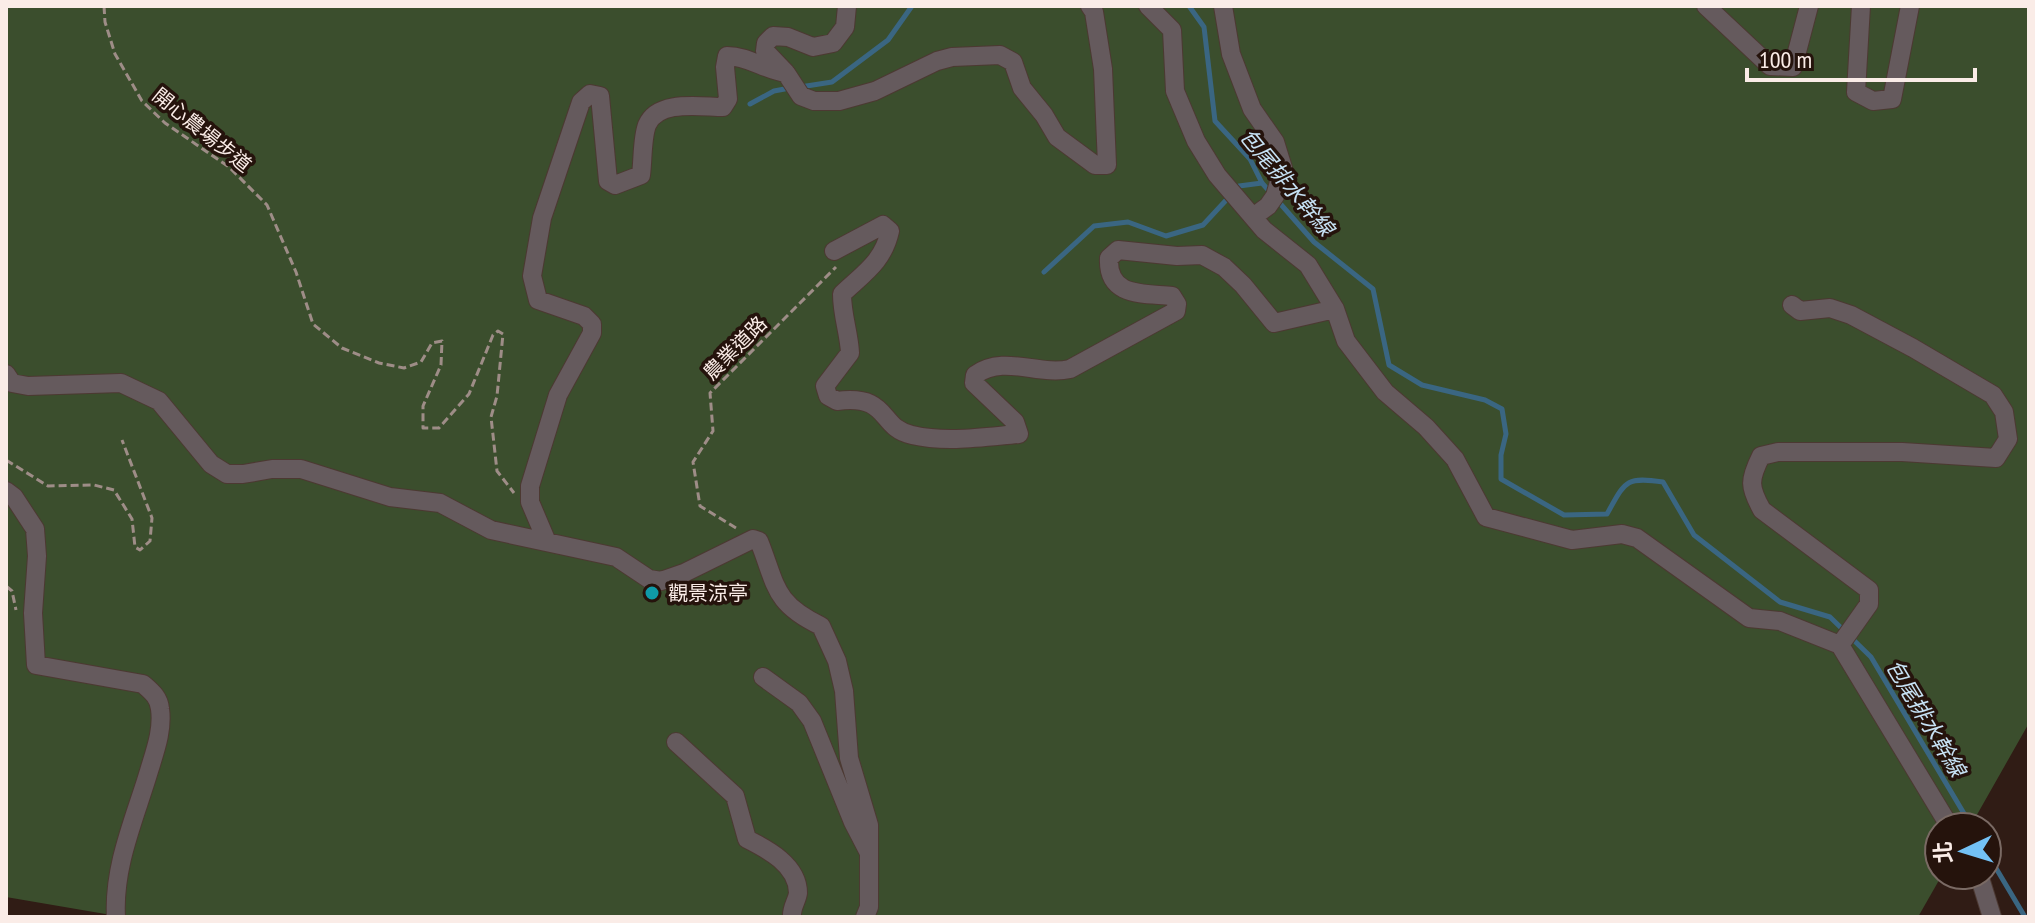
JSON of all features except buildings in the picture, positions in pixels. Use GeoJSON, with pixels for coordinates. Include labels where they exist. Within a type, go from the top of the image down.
{"type":"FeatureCollection","features":[{"type":"Feature","properties":{"kind":"lane"},"geometry":{"type":"LineString","coordinates":[[847,6],[845,27],[833,43],[813,47],[788,37],[773,36],[766,43],[765,51],[786,73],[801,96],[814,101],[839,101],[875,91],[937,61],[952,57],[1000,55],[1013,62],[1022,88],[1057,137],[1095,165],[1107,165],[1103,69],[1094,12],[1090,6]]}},
{"type":"Feature","properties":{"kind":"lane"},"geometry":{"type":"LineString","coordinates":[[1148,6],[1172,30],[1175,91],[1196,141],[1235,196],[1265,206]]}},
{"type":"Feature","properties":{"kind":"lane"},"geometry":{"type":"LineString","coordinates":[[1223,6],[1231,54],[1252,109],[1275,142],[1283,168],[1265,206],[1264,230],[1308,265],[1335,309],[1346,341],[1385,392],[1426,427],[1455,459],[1486,517],[1572,540],[1622,534],[1637,538],[1749,618],[1780,621],[1840,645],[1940,811]]}},
{"type":"Feature","properties":{"kind":"lane"},"geometry":{"type":"LineString","coordinates":[[1706,6],[1770,66],[1782,67],[1793,67],[1809,6]]}},
{"type":"Feature","properties":{"kind":"lane"},"geometry":{"type":"LineString","coordinates":[[1861,6],[1856,92],[1873,101],[1892,99],[1910,6]]}},
{"type":"Feature","properties":{"kind":"lane"},"geometry":{"type":"LineString","coordinates":[[547,542],[530,502],[530,486],[558,395],[592,333],[592,324],[584,316],[538,300],[532,276],[542,218],[581,102],[590,94],[600,96],[608,181],[615,185],[641,175],[647,124],[657,113],[669,107],[723,107],[728,99],[727,56],[739,56],[773,71],[786,73]]}},
{"type":"Feature","properties":{"kind":"lane"},"geometry":{"type":"LineString","coordinates":[[838,256],[875,228],[883,225],[890,231],[888,242],[871,270],[842,294],[842,315],[850,353],[825,386],[828,396],[837,401],[856,399],[877,406],[909,435],[969,438],[1019,434],[1015,422],[974,383],[975,375],[984,369],[1009,364],[1053,373],[1070,369],[1176,311],[1177,304],[1172,296],[1131,294],[1116,283],[1108,271],[1109,258],[1118,250],[1202,255],[1224,267],[1274,323],[1335,309]]}},
{"type":"Feature","properties":{"kind":"lane"},"geometry":{"type":"LineString","coordinates":[[1792,305],[1800,311],[1830,308],[1851,315],[1993,395],[2004,412],[2008,439],[1996,458],[1902,452],[1778,452],[1761,456],[1753,473],[1752,491],[1762,510],[1869,590],[1869,604],[1840,645]]}},
{"type":"Feature","properties":{"kind":"lane"},"geometry":{"type":"LineString","coordinates":[[6,374],[12,383],[28,386],[121,383],[159,401],[211,464],[227,474],[301,469],[390,497],[440,503],[491,530],[616,557],[649,579],[661,581],[753,539],[759,541],[774,588],[785,603],[802,617],[821,626],[837,661],[844,691],[849,758],[869,825],[869,907],[865,917]]}},
{"type":"Feature","properties":{"kind":"lane"},"geometry":{"type":"LineString","coordinates":[[6,491],[14,497],[35,529],[37,556],[33,613],[36,665],[143,684],[154,692],[160,708],[158,742],[121,863],[115,895],[116,917]]}},
{"type":"Feature","properties":{"kind":"lane"},"geometry":{"type":"LineString","coordinates":[[763,677],[799,703],[812,721],[869,853]]}},
{"type":"Feature","properties":{"kind":"lane"},"geometry":{"type":"LineString","coordinates":[[676,742],[735,796],[747,839],[772,852],[795,879],[798,894],[792,917]]}},
{"type":"Feature","properties":{"kind":"lane"},"geometry":{"type":"LineString","coordinates":[[1984,891],[1992,917]]}},
{"type":"Feature","properties":{"kind":"path","name":"開心農場步道"},"geometry":{"type":"LineString","coordinates":[[104,6],[105,22],[115,54],[142,101],[165,123],[229,167],[267,205],[296,272],[313,324],[342,348],[379,363],[404,368],[421,362],[432,343],[442,341],[441,365],[423,406],[423,428],[439,428],[469,394],[493,335],[498,331],[503,334],[497,396],[491,417],[497,471],[518,499],[530,502]]}},
{"type":"Feature","properties":{"kind":"path","name":"農業道路"},"geometry":{"type":"LineString","coordinates":[[753,539],[700,506],[693,462],[713,431],[710,393],[838,256]]}},
{"type":"Feature","properties":{"kind":"path"},"geometry":{"type":"LineString","coordinates":[[6,460],[48,486],[94,485],[114,490],[132,519],[135,547],[140,550],[150,541],[152,518],[122,440]]}},
{"type":"Feature","properties":{"kind":"green space"},"geometry":{"type":"Polygon","coordinates":[[[6,6],[2029,6],[2029,723],[1979,811],[1923,811],[1923,891],[1933,891],[1918,917],[123,917],[6,897],[6,6]]]}},
{"type":"Feature","properties":{"kind":"waterway","name":"包尾排水幹線"},"geometry":{"type":"LineString","coordinates":[[800,87],[832,82],[888,40],[912,6]]}},
{"type":"Feature","properties":{"kind":"waterway","name":"包尾排水幹線"},"geometry":{"type":"LineString","coordinates":[[1189,6],[1204,27],[1215,121],[1250,159],[1270,192]]}},
{"type":"Feature","properties":{"kind":"waterway","name":"包尾排水幹線"},"geometry":{"type":"LineString","coordinates":[[750,104],[774,91],[790,88]]}},
{"type":"Feature","properties":{"kind":"waterway"},"geometry":{"type":"LineString","coordinates":[[1236,190],[1239,186],[1262,183]]}},
{"type":"Feature","properties":{"kind":"waterway"},"geometry":{"type":"LineString","coordinates":[[1044,272],[1094,226],[1128,222],[1166,236],[1203,225],[1229,197]]}},
{"type":"Feature","properties":{"kind":"waterway","name":"包尾排水幹線"},"geometry":{"type":"LineString","coordinates":[[1277,200],[1314,242],[1373,289],[1389,365],[1422,385],[1485,400],[1502,409],[1506,434],[1501,455],[1501,479],[1564,515],[1607,514],[1623,488],[1633,481],[1663,482],[1694,535],[1780,602],[1830,617],[1871,657],[1962,811]]}},
{"type":"Feature","properties":{"kind":"waterway","name":"包尾排水幹線"},"geometry":{"type":"LineString","coordinates":[[2003,880],[2025,917]]}},
{"type":"Feature","properties":{"kind":"place","name":"觀景涼亭"},"geometry":{"type":"Point","coordinates":[652,593]}}]}
